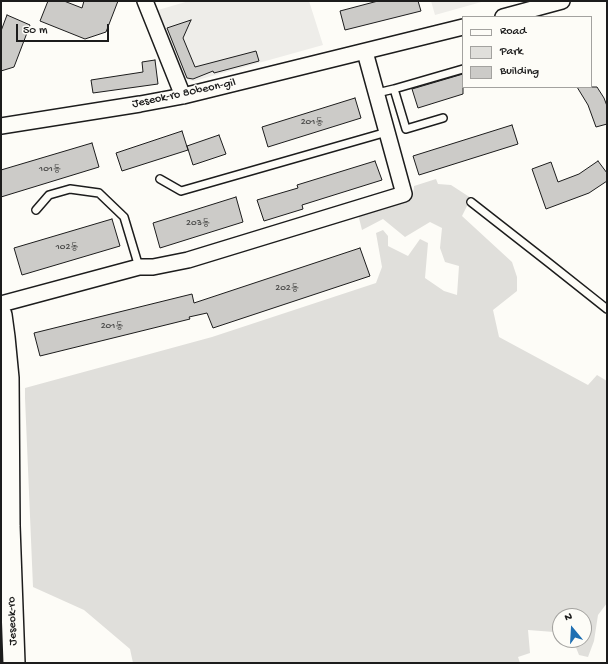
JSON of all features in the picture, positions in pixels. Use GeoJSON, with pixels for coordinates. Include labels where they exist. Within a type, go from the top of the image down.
{"type":"FeatureCollection","features":[{"type":"Feature","properties":{"kind":"street"},"geometry":{"type":"LineString","coordinates":[[145,1],[183,96]]}},
{"type":"Feature","properties":{"kind":"street"},"geometry":{"type":"LineString","coordinates":[[507,16],[562,1]]}},
{"type":"Feature","properties":{"kind":"street","name":"Jeseok-ro 80beon-gil"},"geometry":{"type":"LineString","coordinates":[[1,126],[183,96],[462,27]]}},
{"type":"Feature","properties":{"kind":"street"},"geometry":{"type":"LineString","coordinates":[[1,304],[139,267],[153,267],[188,260],[404,194],[365,52]]}},
{"type":"Feature","properties":{"kind":"street","name":"Jeseok-ro"},"geometry":{"type":"LineString","coordinates":[[1,315],[6,348],[8,378],[14,663]]}},
{"type":"Feature","properties":{"kind":"lane"},"geometry":{"type":"LineString","coordinates":[[377,93],[462,69]]}},
{"type":"Feature","properties":{"kind":"lane"},"geometry":{"type":"LineString","coordinates":[[394,89],[406,129],[443,118]]}},
{"type":"Feature","properties":{"kind":"lane"},"geometry":{"type":"LineString","coordinates":[[160,179],[181,191],[388,132]]}},
{"type":"Feature","properties":{"kind":"lane"},"geometry":{"type":"LineString","coordinates":[[36,210],[49,195],[70,189],[99,194],[124,217],[139,267]]}},
{"type":"Feature","properties":{"kind":"lane"},"geometry":{"type":"LineString","coordinates":[[471,202],[607,309]]}},
{"type":"Feature","properties":{"kind":"shaded area"},"geometry":{"type":"Polygon","coordinates":[[[189,1],[309,1],[323,45],[194,81],[185,79],[158,10],[189,1]]]}},
{"type":"Feature","properties":{"kind":"shaded area"},"geometry":{"type":"Polygon","coordinates":[[[431,1],[485,1],[435,15],[431,1]]]}},
{"type":"Feature","properties":{"kind":"green space"},"geometry":{"type":"Polygon","coordinates":[[[436,179],[438,184],[451,185],[471,198],[462,216],[512,262],[517,277],[517,291],[493,310],[499,337],[588,385],[597,375],[607,381],[607,603],[598,615],[592,646],[592,608],[552,608],[552,632],[528,630],[530,653],[518,657],[520,663],[133,663],[130,649],[84,610],[33,587],[25,388],[212,337],[376,283],[382,267],[376,233],[383,230],[388,236],[388,246],[408,256],[420,239],[428,243],[425,278],[444,291],[457,295],[459,266],[445,262],[440,248],[442,228],[430,222],[405,237],[383,219],[362,230],[358,214],[413,196],[414,186],[436,179]]]}},
{"type":"Feature","properties":{"kind":"green space"},"geometry":{"type":"Polygon","coordinates":[[[576,648],[591,648],[588,657],[579,655],[576,648]]]}},
{"type":"Feature","properties":{"kind":"building"},"geometry":{"type":"Polygon","coordinates":[[[48,1],[64,1],[82,8],[84,1],[118,1],[106,32],[85,39],[40,21],[48,1]]]}},
{"type":"Feature","properties":{"kind":"building"},"geometry":{"type":"Polygon","coordinates":[[[378,1],[418,1],[421,11],[345,30],[340,11],[378,1]]]}},
{"type":"Feature","properties":{"kind":"building"},"geometry":{"type":"Polygon","coordinates":[[[7,15],[30,25],[14,67],[1,71],[1,31],[7,15]]]}},
{"type":"Feature","properties":{"kind":"building"},"geometry":{"type":"Polygon","coordinates":[[[191,20],[183,38],[195,67],[256,51],[259,61],[214,73],[213,71],[193,79],[187,78],[167,28],[191,20]]]}},
{"type":"Feature","properties":{"kind":"building"},"geometry":{"type":"Polygon","coordinates":[[[155,60],[158,84],[93,93],[91,80],[143,72],[142,62],[155,60]]]}},
{"type":"Feature","properties":{"kind":"building"},"geometry":{"type":"Polygon","coordinates":[[[462,74],[463,94],[418,108],[412,89],[462,74]]]}},
{"type":"Feature","properties":{"kind":"building"},"geometry":{"type":"Polygon","coordinates":[[[597,87],[607,106],[607,124],[596,127],[588,105],[578,88],[597,87]]]}},
{"type":"Feature","properties":{"kind":"building"},"geometry":{"type":"Polygon","coordinates":[[[355,98],[361,118],[268,147],[262,127],[355,98]]]}},
{"type":"Feature","properties":{"kind":"building"},"geometry":{"type":"Polygon","coordinates":[[[512,125],[518,144],[419,175],[413,156],[512,125]]]}},
{"type":"Feature","properties":{"kind":"building"},"geometry":{"type":"Polygon","coordinates":[[[182,131],[188,150],[122,171],[116,153],[182,131]]]}},
{"type":"Feature","properties":{"kind":"building"},"geometry":{"type":"Polygon","coordinates":[[[219,135],[226,154],[193,165],[187,146],[219,135]]]}},
{"type":"Feature","properties":{"kind":"building"},"geometry":{"type":"Polygon","coordinates":[[[92,143],[99,167],[1,197],[1,170],[92,143]]]}},
{"type":"Feature","properties":{"kind":"building"},"geometry":{"type":"Polygon","coordinates":[[[375,161],[382,180],[302,205],[303,209],[264,221],[257,200],[298,188],[297,185],[375,161]]]}},
{"type":"Feature","properties":{"kind":"building"},"geometry":{"type":"Polygon","coordinates":[[[598,161],[607,173],[607,181],[589,193],[546,209],[532,169],[551,162],[558,182],[579,174],[598,161]]]}},
{"type":"Feature","properties":{"kind":"building"},"geometry":{"type":"Polygon","coordinates":[[[236,197],[243,222],[160,248],[153,223],[236,197]]]}},
{"type":"Feature","properties":{"kind":"building"},"geometry":{"type":"Polygon","coordinates":[[[112,219],[120,246],[22,275],[14,248],[112,219]]]}},
{"type":"Feature","properties":{"kind":"building"},"geometry":{"type":"Polygon","coordinates":[[[360,248],[370,276],[213,328],[207,313],[189,317],[190,319],[40,356],[34,333],[192,294],[194,303],[360,248]]]}}]}
